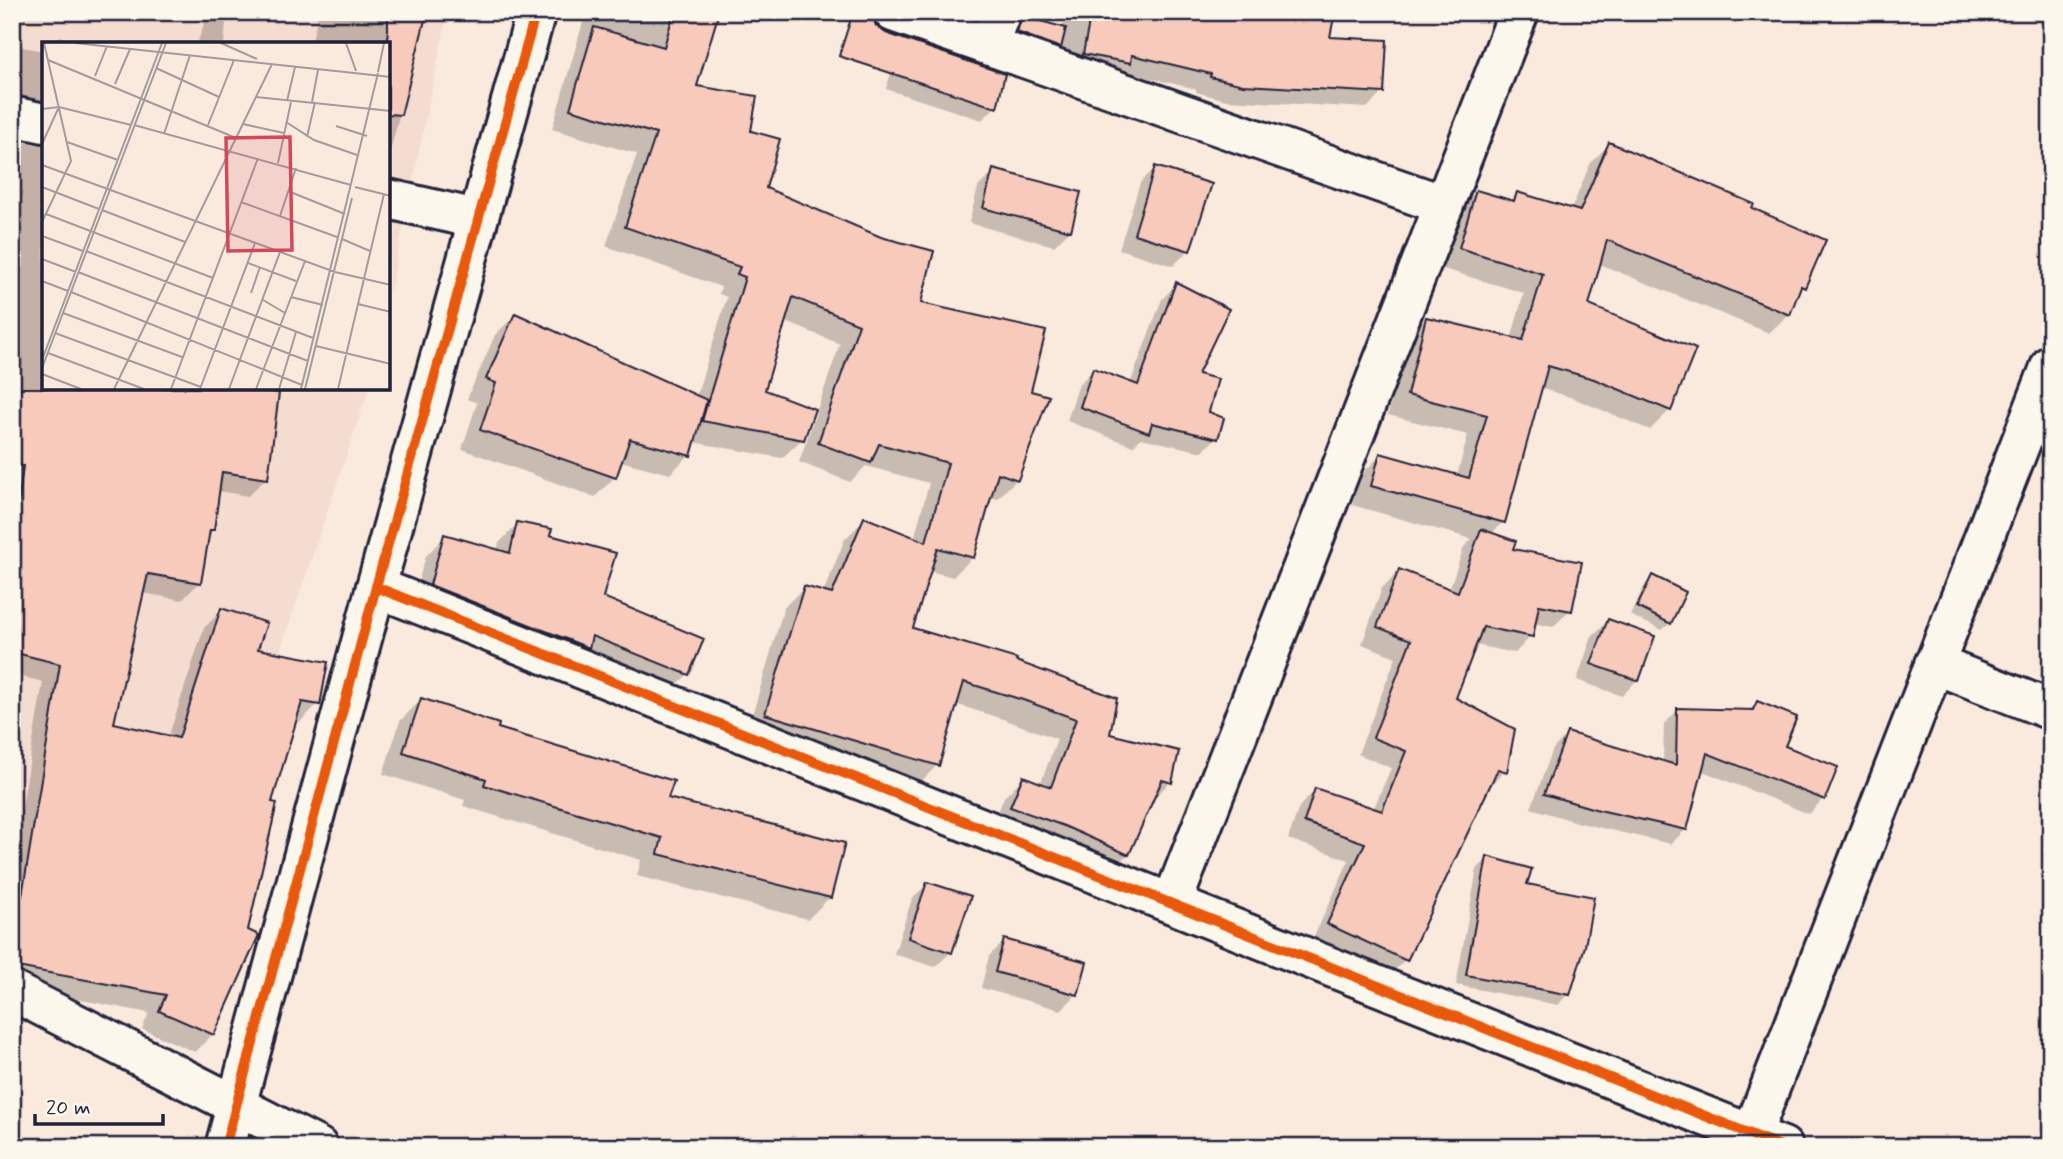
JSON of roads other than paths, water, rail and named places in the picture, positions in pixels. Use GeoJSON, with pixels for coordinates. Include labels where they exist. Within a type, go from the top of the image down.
{"type":"FeatureCollection","features":[{"type":"Feature","properties":{"kind":"street"},"geometry":{"type":"LineString","coordinates":[[225,1147],[376,587],[536,12]]}},
{"type":"Feature","properties":{"kind":"street"},"geometry":{"type":"LineString","coordinates":[[892,12],[995,29],[1444,205]]}},
{"type":"Feature","properties":{"kind":"street"},"geometry":{"type":"LineString","coordinates":[[1172,904],[1519,12]]}},
{"type":"Feature","properties":{"kind":"street"},"geometry":{"type":"LineString","coordinates":[[12,116],[42,123]]}},
{"type":"Feature","properties":{"kind":"street"},"geometry":{"type":"LineString","coordinates":[[390,200],[477,219]]}},
{"type":"Feature","properties":{"kind":"street"},"geometry":{"type":"LineString","coordinates":[[376,587],[1172,904],[1761,1143],[1934,664],[2051,365]]}},
{"type":"Feature","properties":{"kind":"street"},"geometry":{"type":"LineString","coordinates":[[1934,664],[2051,710]]}},
{"type":"Feature","properties":{"kind":"street"},"geometry":{"type":"LineString","coordinates":[[12,991],[318,1147]]}}]}
